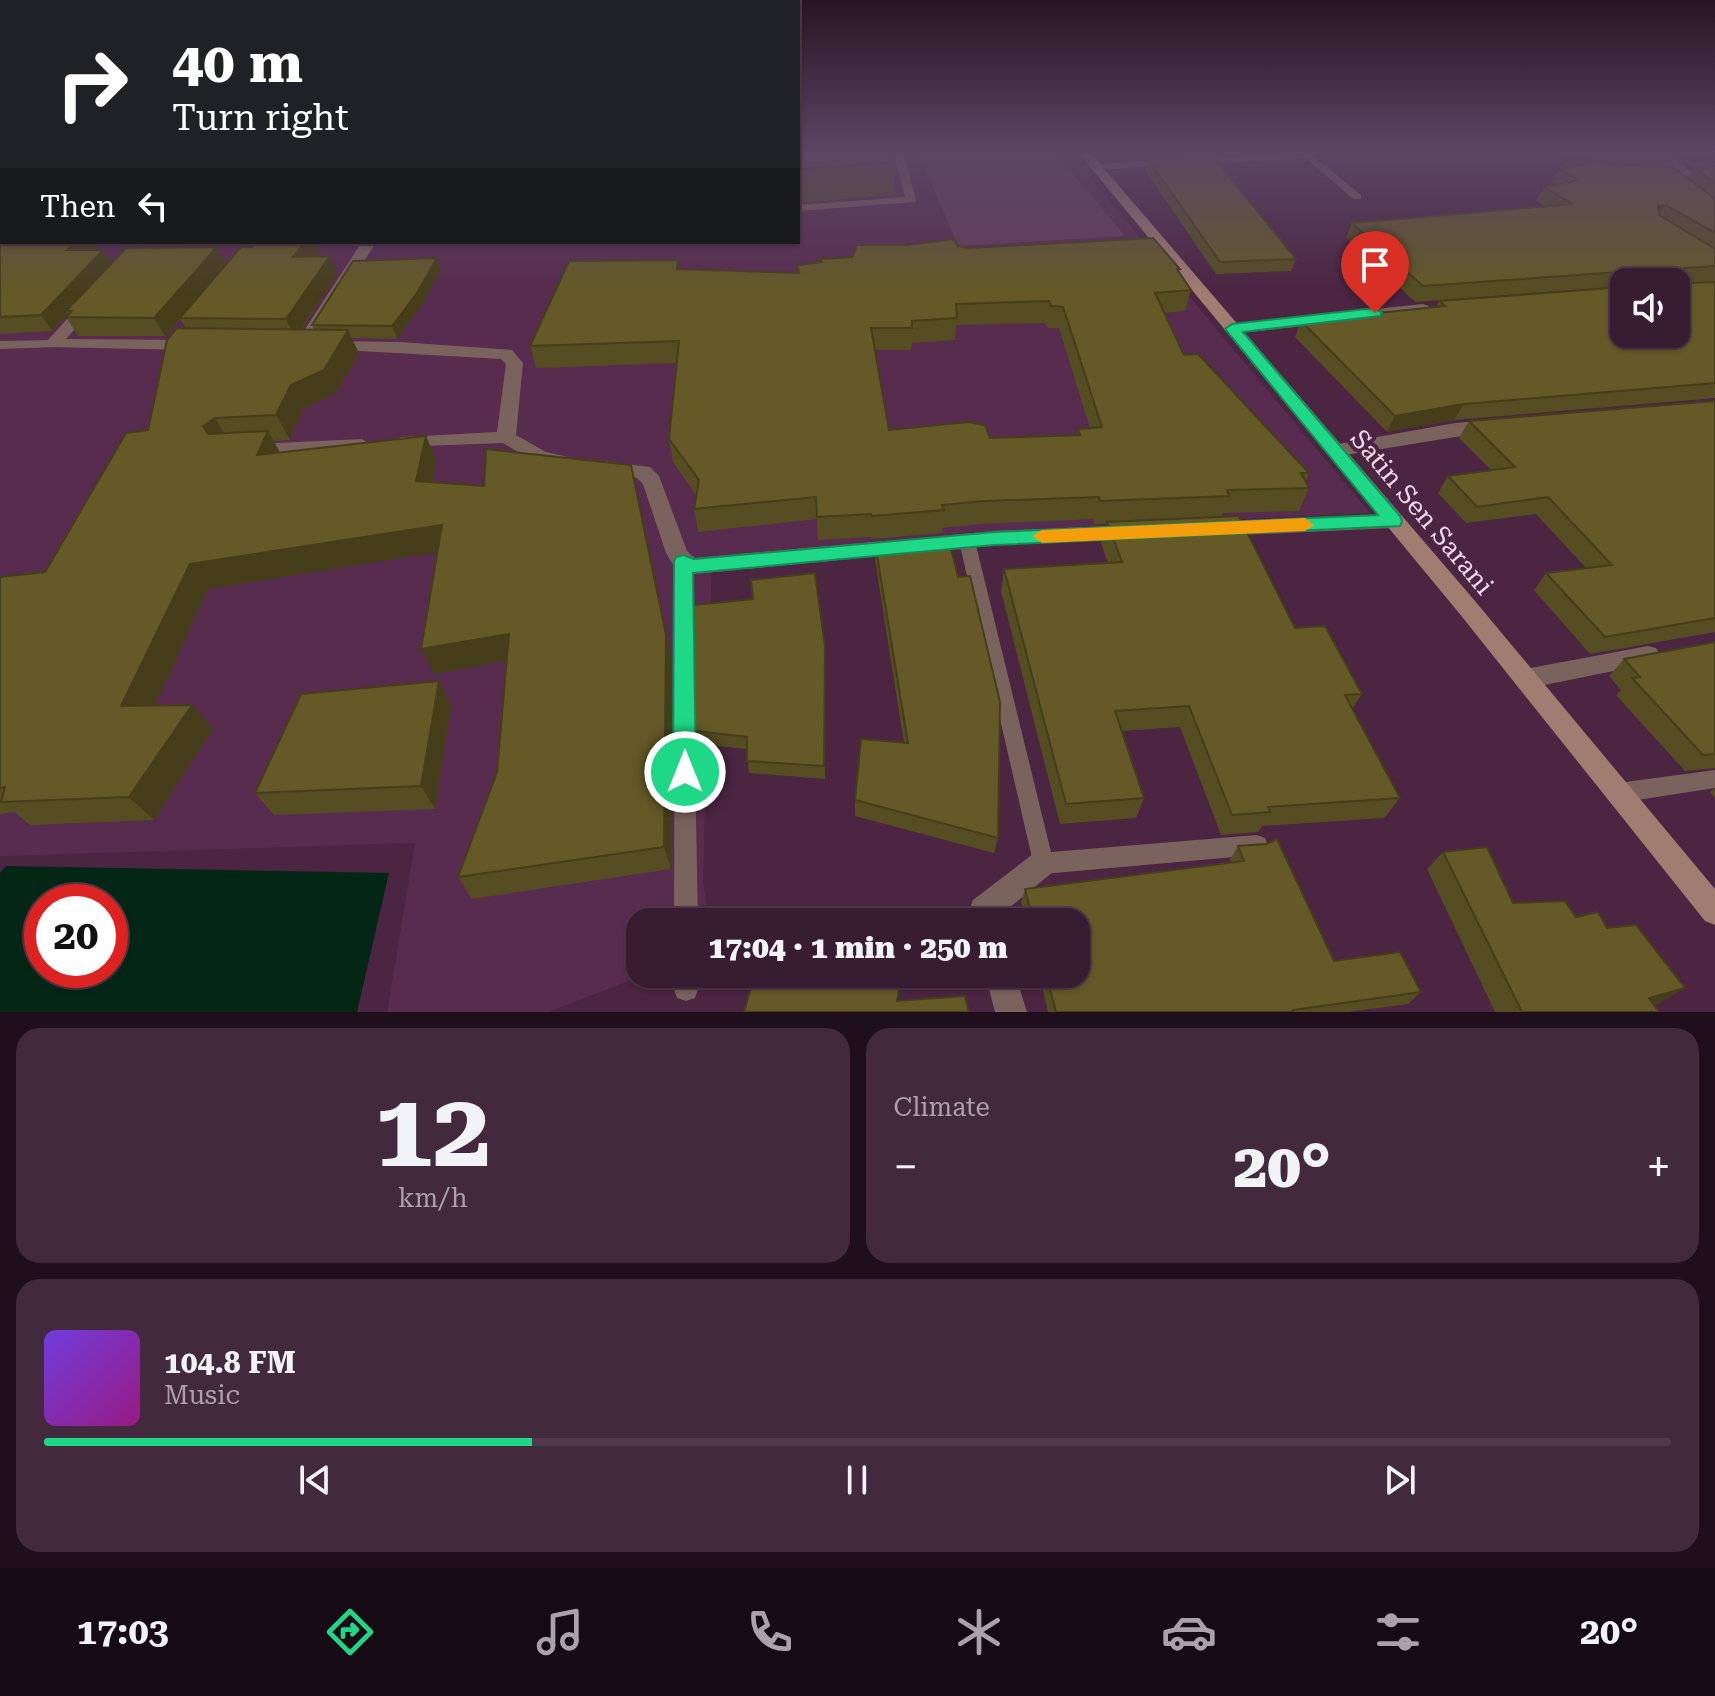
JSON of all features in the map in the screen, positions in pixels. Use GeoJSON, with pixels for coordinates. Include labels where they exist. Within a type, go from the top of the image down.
{"type":"FeatureCollection","features":[{"type":"Feature","properties":{"kind":"main road","name":"Satin Sen Sarani"},"geometry":{"type":"LineString","coordinates":[[1120,198],[1160,252],[1232,329],[1715,911]]}},
{"type":"Feature","properties":{"kind":"street"},"geometry":{"type":"LineString","coordinates":[[368,244],[294,346],[400,347],[506,354],[515,363],[506,437]]}},
{"type":"Feature","properties":{"kind":"street"},"geometry":{"type":"LineString","coordinates":[[53,344],[105,287]]}},
{"type":"Feature","properties":{"kind":"street"},"geometry":{"type":"LineString","coordinates":[[1232,329],[1437,308]]}},
{"type":"Feature","properties":{"kind":"street"},"geometry":{"type":"LineString","coordinates":[[53,344],[176,339],[215,345]]}},
{"type":"Feature","properties":{"kind":"street"},"geometry":{"type":"LineString","coordinates":[[1333,451],[1455,429],[1517,424]]}},
{"type":"Feature","properties":{"kind":"street"},"geometry":{"type":"LineString","coordinates":[[230,452],[506,437],[541,458],[643,472],[652,481],[683,562],[694,566],[967,541],[1153,531]]}},
{"type":"Feature","properties":{"kind":"street"},"geometry":{"type":"LineString","coordinates":[[1201,529],[1393,521]]}},
{"type":"Feature","properties":{"kind":"street"},"geometry":{"type":"LineString","coordinates":[[1525,679],[1674,650]]}},
{"type":"Feature","properties":{"kind":"street"},"geometry":{"type":"LineString","coordinates":[[986,908],[1043,863]]}},
{"type":"Feature","properties":{"kind":"street"},"geometry":{"type":"LineString","coordinates":[[1004,988],[1011,1012]]}},
{"type":"Feature","properties":{"kind":"lane"},"geometry":{"type":"LineString","coordinates":[[800,208],[911,198]]}},
{"type":"Feature","properties":{"kind":"lane"},"geometry":{"type":"LineString","coordinates":[[0,345],[53,344]]}},
{"type":"Feature","properties":{"kind":"lane"},"geometry":{"type":"LineString","coordinates":[[967,541],[1043,863],[1257,845]]}},
{"type":"Feature","properties":{"kind":"lane"},"geometry":{"type":"LineString","coordinates":[[683,562],[686,908]]}},
{"type":"Feature","properties":{"kind":"lane"},"geometry":{"type":"LineString","coordinates":[[1618,793],[1715,779]]}},
{"type":"Feature","properties":{"kind":"shaded area"},"geometry":{"type":"Polygon","coordinates":[[[800,198],[1107,198],[1370,513],[974,532],[712,559],[703,880],[707,908],[626,908],[626,982],[548,1012],[387,1012],[415,843],[0,856],[0,244],[800,244],[800,198]]]}},
{"type":"Feature","properties":{"kind":"shaded area"},"geometry":{"type":"Polygon","coordinates":[[[937,198],[1093,198],[1125,236],[958,246],[937,198]]]}},
{"type":"Feature","properties":{"kind":"shaded area"},"geometry":{"type":"Polygon","coordinates":[[[6,866],[389,873],[357,1012],[0,1012],[0,873],[6,866]]]}},
{"type":"Feature","properties":{"kind":"building"},"geometry":{"type":"Polygon","coordinates":[[[1175,198],[1247,198],[1296,259],[1220,262],[1175,198]]]}},
{"type":"Feature","properties":{"kind":"building"},"geometry":{"type":"Polygon","coordinates":[[[1562,198],[1714,198],[1715,233],[1666,205],[1658,206],[1659,215],[1715,249],[1715,266],[1610,268],[1610,273],[1423,286],[1352,223],[1572,204],[1562,198]]]}},
{"type":"Feature","properties":{"kind":"building"},"geometry":{"type":"Polygon","coordinates":[[[1153,238],[1180,269],[1177,269],[1191,290],[1155,293],[1184,355],[1198,354],[1309,473],[1301,473],[1309,488],[1227,490],[1229,496],[984,501],[942,505],[944,510],[872,516],[817,517],[816,497],[694,509],[699,480],[669,439],[679,341],[530,346],[569,261],[678,260],[677,269],[799,273],[797,265],[822,262],[820,259],[852,257],[857,245],[907,245],[954,239],[958,246],[968,248],[1153,238]],[[1049,301],[956,304],[957,318],[912,321],[912,328],[871,328],[889,430],[968,422],[985,425],[990,438],[1080,435],[1078,429],[1102,427],[1063,307],[1051,306],[1049,301]]]}},
{"type":"Feature","properties":{"kind":"building"},"geometry":{"type":"Polygon","coordinates":[[[0,244],[74,244],[67,250],[103,250],[41,315],[0,317],[0,244]]]}},
{"type":"Feature","properties":{"kind":"building"},"geometry":{"type":"Polygon","coordinates":[[[254,244],[303,244],[293,257],[330,256],[286,319],[180,318],[241,247],[252,247],[254,244]]]}},
{"type":"Feature","properties":{"kind":"building"},"geometry":{"type":"Polygon","coordinates":[[[217,247],[154,318],[66,317],[72,311],[66,311],[126,248],[217,247]]]}},
{"type":"Feature","properties":{"kind":"building"},"geometry":{"type":"Polygon","coordinates":[[[437,258],[417,293],[392,326],[312,325],[353,261],[437,258]]]}},
{"type":"Feature","properties":{"kind":"building"},"geometry":{"type":"Polygon","coordinates":[[[1715,282],[1715,383],[1464,404],[1395,416],[1301,321],[1445,306],[1439,301],[1610,288],[1610,348],[1690,348],[1690,283],[1715,282]]]}},
{"type":"Feature","properties":{"kind":"building"},"geometry":{"type":"Polygon","coordinates":[[[177,328],[348,330],[324,370],[291,385],[276,415],[215,418],[203,426],[208,434],[268,431],[257,455],[426,436],[416,481],[484,486],[486,449],[631,465],[666,635],[664,847],[458,877],[497,772],[509,634],[421,649],[442,525],[190,564],[121,706],[192,705],[129,797],[1,802],[5,787],[0,788],[0,577],[45,572],[126,433],[148,430],[167,340],[177,328]]]}},
{"type":"Feature","properties":{"kind":"building"},"geometry":{"type":"Polygon","coordinates":[[[1715,401],[1715,618],[1605,637],[1546,573],[1612,565],[1548,497],[1477,507],[1448,476],[1515,467],[1469,421],[1715,401]]]}},
{"type":"Feature","properties":{"kind":"building"},"geometry":{"type":"Polygon","coordinates":[[[1239,516],[1295,628],[1325,626],[1362,694],[1345,695],[1400,798],[1268,807],[1270,812],[1232,815],[1189,706],[1115,711],[1144,798],[1066,804],[1004,569],[1122,562],[1107,522],[1239,516]]]}},
{"type":"Feature","properties":{"kind":"building"},"geometry":{"type":"Polygon","coordinates":[[[948,536],[958,577],[970,576],[1000,702],[998,838],[855,800],[861,739],[908,743],[875,543],[948,536]]]}},
{"type":"Feature","properties":{"kind":"building"},"geometry":{"type":"Polygon","coordinates":[[[815,573],[825,647],[824,766],[747,761],[747,737],[695,731],[693,605],[753,599],[751,580],[815,573]]]}},
{"type":"Feature","properties":{"kind":"building"},"geometry":{"type":"Polygon","coordinates":[[[1715,642],[1715,754],[1703,755],[1632,678],[1640,677],[1624,659],[1715,642]]]}},
{"type":"Feature","properties":{"kind":"building"},"geometry":{"type":"Polygon","coordinates":[[[439,681],[421,786],[255,793],[301,694],[439,681]]]}},
{"type":"Feature","properties":{"kind":"building"},"geometry":{"type":"Polygon","coordinates":[[[1277,839],[1334,961],[1400,952],[1421,992],[1294,1012],[1056,1012],[1050,988],[1090,988],[1090,908],[1030,908],[1025,889],[1244,861],[1238,846],[1266,844],[1277,839]]]}},
{"type":"Feature","properties":{"kind":"building"},"geometry":{"type":"Polygon","coordinates":[[[1487,847],[1513,903],[1565,901],[1576,917],[1598,912],[1607,928],[1636,925],[1685,988],[1649,998],[1659,1012],[1522,1012],[1443,852],[1487,847]]]}},
{"type":"Feature","properties":{"kind":"building"},"geometry":{"type":"Polygon","coordinates":[[[751,988],[899,988],[897,1001],[965,996],[969,1012],[744,1012],[751,988]]]}},
{"type":"Feature","properties":{"kind":"slow traffic"},"geometry":{"type":"LineString","coordinates":[[1042,536],[1305,525]]}},
{"type":"Feature","properties":{"kind":"route"},"geometry":{"type":"LineString","coordinates":[[685,772],[683,562],[694,566],[994,538],[1393,521],[1232,329],[1375,313]]}}]}
